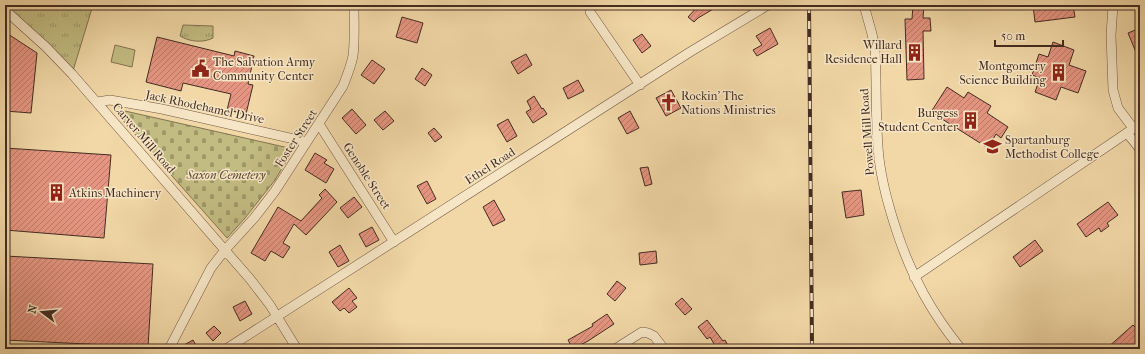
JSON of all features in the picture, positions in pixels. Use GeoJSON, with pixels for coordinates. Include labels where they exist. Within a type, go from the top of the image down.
{"type":"FeatureCollection","features":[{"type":"Feature","properties":{"kind":"street","name":"Foster Street"},"geometry":{"type":"LineString","coordinates":[[169,349],[211,268],[266,204],[343,86],[353,56],[354,5]]}},
{"type":"Feature","properties":{"kind":"street","name":"Ethel Road"},"geometry":{"type":"LineString","coordinates":[[226,349],[690,52],[768,5]]}},
{"type":"Feature","properties":{"kind":"street","name":"Powell Mill Road"},"geometry":{"type":"LineString","coordinates":[[864,5],[875,48],[879,158],[889,208],[914,277],[936,316],[961,349]]}},
{"type":"Feature","properties":{"kind":"street"},"geometry":{"type":"LineString","coordinates":[[1113,5],[1111,35],[1113,90],[1118,108],[1133,129],[1140,149]]}},
{"type":"Feature","properties":{"kind":"street","name":"Carver Mill Road"},"geometry":{"type":"LineString","coordinates":[[5,10],[46,47],[72,74],[250,279],[278,316],[297,349]]}},
{"type":"Feature","properties":{"kind":"street"},"geometry":{"type":"LineString","coordinates":[[590,12],[640,85]]}},
{"type":"Feature","properties":{"kind":"street","name":"Jack Rhodehamel Drive"},"geometry":{"type":"LineString","coordinates":[[97,102],[110,100],[162,109],[307,142]]}},
{"type":"Feature","properties":{"kind":"street","name":"Genoble Street"},"geometry":{"type":"LineString","coordinates":[[319,124],[394,242]]}},
{"type":"Feature","properties":{"kind":"street"},"geometry":{"type":"LineString","coordinates":[[914,277],[1133,129]]}},
{"type":"Feature","properties":{"kind":"street"},"geometry":{"type":"LineString","coordinates":[[615,349],[642,332],[654,336],[664,349]]}},
{"type":"Feature","properties":{"kind":"green space"},"geometry":{"type":"Polygon","coordinates":[[[5,5],[93,5],[72,74],[5,10],[5,5]]]}},
{"type":"Feature","properties":{"kind":"green space"},"geometry":{"type":"Polygon","coordinates":[[[183,25],[213,26],[213,38],[209,40],[192,41],[184,38],[180,36],[183,25]]]}},
{"type":"Feature","properties":{"kind":"green space"},"geometry":{"type":"Polygon","coordinates":[[[115,45],[135,50],[132,67],[111,62],[115,45]]]}},
{"type":"Feature","properties":{"kind":"green space","name":"Saxon Cemetery"},"geometry":{"type":"Polygon","coordinates":[[[125,111],[289,148],[290,155],[275,180],[227,238],[118,115],[125,111]]]}},
{"type":"Feature","properties":{"kind":"building"},"geometry":{"type":"Polygon","coordinates":[[[699,5],[720,5],[694,22],[688,17],[699,5]]]}},
{"type":"Feature","properties":{"kind":"building","name":"Willard Residence Hall"},"geometry":{"type":"Polygon","coordinates":[[[913,5],[924,5],[923,18],[930,18],[931,31],[923,31],[924,79],[907,80],[905,19],[912,19],[913,5]]]}},
{"type":"Feature","properties":{"kind":"building"},"geometry":{"type":"Polygon","coordinates":[[[1033,5],[1073,5],[1075,17],[1035,22],[1033,5]]]}},
{"type":"Feature","properties":{"kind":"building"},"geometry":{"type":"Polygon","coordinates":[[[402,17],[423,23],[417,43],[396,37],[402,17]]]}},
{"type":"Feature","properties":{"kind":"building"},"geometry":{"type":"Polygon","coordinates":[[[770,28],[778,44],[757,56],[753,50],[762,45],[756,36],[770,28]]]}},
{"type":"Feature","properties":{"kind":"building"},"geometry":{"type":"Polygon","coordinates":[[[1140,28],[1140,62],[1128,33],[1140,28]]]}},
{"type":"Feature","properties":{"kind":"building"},"geometry":{"type":"Polygon","coordinates":[[[5,32],[37,53],[31,113],[5,111],[5,32]]]}},
{"type":"Feature","properties":{"kind":"building"},"geometry":{"type":"Polygon","coordinates":[[[642,34],[651,46],[642,53],[633,40],[642,34]]]}},
{"type":"Feature","properties":{"kind":"building","name":"The Salvation Army Community Center"},"geometry":{"type":"Polygon","coordinates":[[[157,37],[234,56],[235,51],[254,56],[248,84],[253,85],[246,114],[227,110],[231,94],[183,83],[181,91],[146,82],[157,37]]]}},
{"type":"Feature","properties":{"kind":"building","name":"Montgomery Science Building"},"geometry":{"type":"Polygon","coordinates":[[[1053,42],[1074,50],[1069,65],[1086,71],[1078,93],[1061,87],[1056,100],[1035,92],[1040,78],[1032,75],[1039,54],[1048,57],[1053,42]]]}},
{"type":"Feature","properties":{"kind":"building"},"geometry":{"type":"Polygon","coordinates":[[[526,54],[532,65],[518,74],[511,62],[526,54]]]}},
{"type":"Feature","properties":{"kind":"building"},"geometry":{"type":"Polygon","coordinates":[[[372,60],[385,69],[374,84],[361,75],[372,60]]]}},
{"type":"Feature","properties":{"kind":"building"},"geometry":{"type":"Polygon","coordinates":[[[422,68],[432,75],[425,86],[415,79],[422,68]]]}},
{"type":"Feature","properties":{"kind":"building"},"geometry":{"type":"Polygon","coordinates":[[[578,80],[584,91],[568,99],[563,88],[578,80]]]}},
{"type":"Feature","properties":{"kind":"building","name":"Burgess Student Center"},"geometry":{"type":"Polygon","coordinates":[[[947,87],[964,98],[968,92],[991,106],[987,113],[1008,127],[1001,138],[996,134],[988,148],[931,112],[947,87]]]}},
{"type":"Feature","properties":{"kind":"building","name":"Rockin’ The Nations Ministries"},"geometry":{"type":"Polygon","coordinates":[[[671,90],[681,108],[666,116],[656,98],[671,90]]]}},
{"type":"Feature","properties":{"kind":"building"},"geometry":{"type":"Polygon","coordinates":[[[534,96],[547,114],[533,123],[526,112],[531,109],[527,101],[534,96]]]}},
{"type":"Feature","properties":{"kind":"building"},"geometry":{"type":"Polygon","coordinates":[[[352,109],[366,125],[356,134],[342,118],[352,109]]]}},
{"type":"Feature","properties":{"kind":"building"},"geometry":{"type":"Polygon","coordinates":[[[385,111],[394,121],[383,130],[374,120],[385,111]]]}},
{"type":"Feature","properties":{"kind":"building"},"geometry":{"type":"Polygon","coordinates":[[[630,111],[639,128],[627,134],[618,118],[630,111]]]}},
{"type":"Feature","properties":{"kind":"building"},"geometry":{"type":"Polygon","coordinates":[[[508,119],[517,136],[507,142],[497,125],[508,119]]]}},
{"type":"Feature","properties":{"kind":"building"},"geometry":{"type":"Polygon","coordinates":[[[434,128],[442,137],[435,142],[428,133],[434,128]]]}},
{"type":"Feature","properties":{"kind":"building","name":"Atkins Machinery"},"geometry":{"type":"Polygon","coordinates":[[[5,148],[111,155],[104,238],[5,230],[5,148]]]}},
{"type":"Feature","properties":{"kind":"building"},"geometry":{"type":"Polygon","coordinates":[[[315,153],[327,160],[324,163],[334,169],[326,183],[305,170],[315,153]]]}},
{"type":"Feature","properties":{"kind":"building"},"geometry":{"type":"Polygon","coordinates":[[[648,167],[652,184],[645,186],[640,168],[648,167]]]}},
{"type":"Feature","properties":{"kind":"building"},"geometry":{"type":"Polygon","coordinates":[[[427,181],[436,199],[427,204],[417,186],[427,181]]]}},
{"type":"Feature","properties":{"kind":"building"},"geometry":{"type":"Polygon","coordinates":[[[325,189],[337,202],[306,235],[294,224],[283,243],[290,247],[283,258],[271,251],[265,261],[251,253],[278,207],[301,221],[322,198],[319,195],[325,189]]]}},
{"type":"Feature","properties":{"kind":"building"},"geometry":{"type":"Polygon","coordinates":[[[861,190],[864,215],[846,218],[842,192],[861,190]]]}},
{"type":"Feature","properties":{"kind":"building"},"geometry":{"type":"Polygon","coordinates":[[[354,197],[362,207],[348,218],[340,208],[354,197]]]}},
{"type":"Feature","properties":{"kind":"building"},"geometry":{"type":"Polygon","coordinates":[[[494,200],[505,220],[493,226],[483,207],[494,200]]]}},
{"type":"Feature","properties":{"kind":"building"},"geometry":{"type":"Polygon","coordinates":[[[1108,202],[1118,215],[1107,223],[1109,226],[1101,232],[1099,228],[1086,237],[1077,224],[1108,202]]]}},
{"type":"Feature","properties":{"kind":"building"},"geometry":{"type":"Polygon","coordinates":[[[372,227],[379,240],[366,247],[359,234],[372,227]]]}},
{"type":"Feature","properties":{"kind":"building"},"geometry":{"type":"Polygon","coordinates":[[[1035,240],[1043,251],[1020,267],[1013,257],[1035,240]]]}},
{"type":"Feature","properties":{"kind":"building"},"geometry":{"type":"Polygon","coordinates":[[[340,245],[349,261],[338,267],[329,252],[340,245]]]}},
{"type":"Feature","properties":{"kind":"building"},"geometry":{"type":"Polygon","coordinates":[[[656,251],[657,263],[640,265],[639,253],[656,251]]]}},
{"type":"Feature","properties":{"kind":"building"},"geometry":{"type":"Polygon","coordinates":[[[5,256],[153,264],[148,347],[5,340],[5,256]]]}},
{"type":"Feature","properties":{"kind":"building"},"geometry":{"type":"Polygon","coordinates":[[[617,281],[626,288],[615,301],[607,294],[617,281]]]}},
{"type":"Feature","properties":{"kind":"building"},"geometry":{"type":"Polygon","coordinates":[[[349,288],[357,298],[352,301],[357,307],[349,313],[344,308],[340,311],[332,302],[349,288]]]}},
{"type":"Feature","properties":{"kind":"building"},"geometry":{"type":"Polygon","coordinates":[[[682,298],[692,309],[685,315],[675,304],[682,298]]]}},
{"type":"Feature","properties":{"kind":"building"},"geometry":{"type":"Polygon","coordinates":[[[245,301],[252,314],[240,321],[233,307],[245,301]]]}},
{"type":"Feature","properties":{"kind":"building"},"geometry":{"type":"Polygon","coordinates":[[[607,314],[614,324],[573,349],[568,340],[593,326],[592,324],[607,314]]]}},
{"type":"Feature","properties":{"kind":"building"},"geometry":{"type":"Polygon","coordinates":[[[707,320],[723,341],[725,340],[730,349],[717,349],[710,337],[707,339],[698,327],[707,320]]]}},
{"type":"Feature","properties":{"kind":"building"},"geometry":{"type":"Polygon","coordinates":[[[1133,325],[1140,332],[1140,342],[1133,349],[1106,349],[1133,325]]]}},
{"type":"Feature","properties":{"kind":"building"},"geometry":{"type":"Polygon","coordinates":[[[214,326],[221,333],[213,341],[206,333],[214,326]]]}},
{"type":"Feature","properties":{"kind":"building"},"geometry":{"type":"Polygon","coordinates":[[[193,340],[198,349],[177,349],[193,340]]]}},
{"type":"Feature","properties":{"kind":"railway"},"geometry":{"type":"LineString","coordinates":[[809,5],[812,349]]}},
{"type":"Feature","properties":{"kind":"place","name":"Willard Residence Hall"},"geometry":{"type":"Point","coordinates":[915,52]}},
{"type":"Feature","properties":{"kind":"place","name":"The Salvation Army Community Center"},"geometry":{"type":"Point","coordinates":[200,69]}},
{"type":"Feature","properties":{"kind":"place","name":"Montgomery Science Building"},"geometry":{"type":"Point","coordinates":[1059,73]}},
{"type":"Feature","properties":{"kind":"place","name":"Rockin’ The Nations Ministries"},"geometry":{"type":"Point","coordinates":[668,103]}},
{"type":"Feature","properties":{"kind":"place","name":"Burgess Student Center"},"geometry":{"type":"Point","coordinates":[971,120]}},
{"type":"Feature","properties":{"kind":"place","name":"Spartanburg Methodist College"},"geometry":{"type":"Point","coordinates":[992,147]}},
{"type":"Feature","properties":{"kind":"place","name":"Atkins Machinery"},"geometry":{"type":"Point","coordinates":[56,193]}}]}
